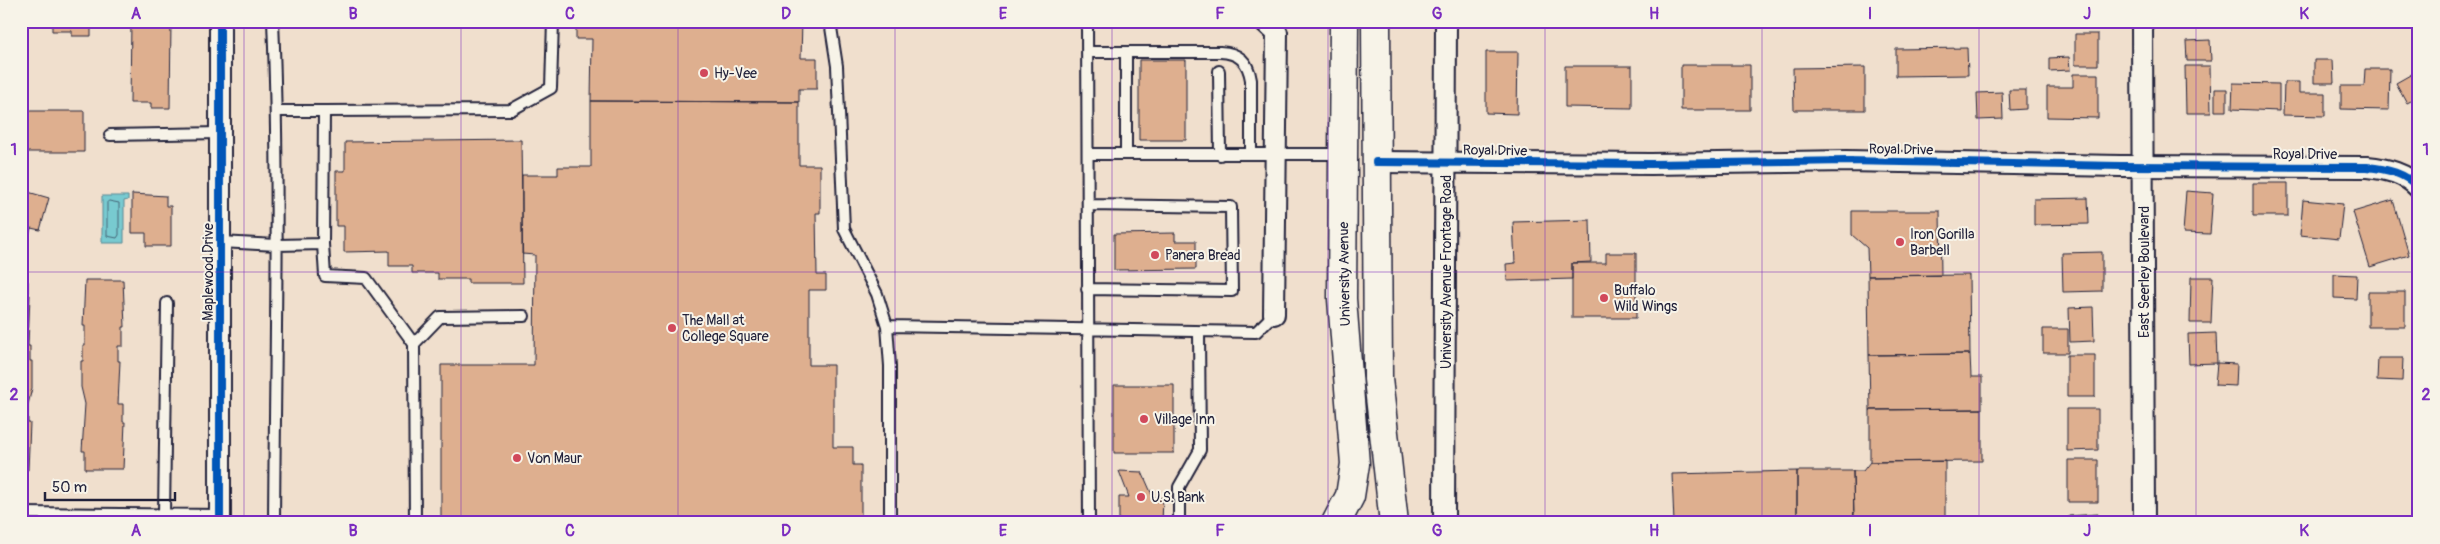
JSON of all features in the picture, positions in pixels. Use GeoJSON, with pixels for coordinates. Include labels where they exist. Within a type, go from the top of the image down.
{"type":"FeatureCollection","features":[{"type":"Feature","properties":{"kind":"main road","name":"University Avenue"},"geometry":{"type":"LineString","coordinates":[[1336,523],[1350,496],[1354,481],[1355,464],[1342,299],[1345,21]]}},
{"type":"Feature","properties":{"kind":"main road"},"geometry":{"type":"LineString","coordinates":[[1345,21],[1357,67],[1359,144],[1376,162]]}},
{"type":"Feature","properties":{"kind":"main road"},"geometry":{"type":"LineString","coordinates":[[1376,21],[1378,379],[1394,523]]}},
{"type":"Feature","properties":{"kind":"street","name":"Maplewood Drive"},"geometry":{"type":"LineString","coordinates":[[220,21],[220,519]]}},
{"type":"Feature","properties":{"kind":"street"},"geometry":{"type":"LineString","coordinates":[[1264,21],[1277,33],[1274,314]]}},
{"type":"Feature","properties":{"kind":"street","name":"University Avenue Frontage Road"},"geometry":{"type":"LineString","coordinates":[[1444,523],[1447,162],[1446,21]]}},
{"type":"Feature","properties":{"kind":"street","name":"East Seerley Boulevard"},"geometry":{"type":"LineString","coordinates":[[2142,21],[2144,523]]}},
{"type":"Feature","properties":{"kind":"street","name":"Royal Drive"},"geometry":{"type":"LineString","coordinates":[[1376,162],[1651,164],[1846,161],[2144,166],[2367,167],[2398,174],[2412,181],[2419,188]]}},
{"type":"Feature","properties":{"kind":"lane"},"geometry":{"type":"LineString","coordinates":[[273,21],[277,111],[278,245],[274,523]]}},
{"type":"Feature","properties":{"kind":"lane"},"geometry":{"type":"LineString","coordinates":[[277,111],[512,110],[551,88],[553,21]]}},
{"type":"Feature","properties":{"kind":"lane"},"geometry":{"type":"LineString","coordinates":[[830,21],[837,66],[844,229],[876,294],[887,326],[890,366],[890,523]]}},
{"type":"Feature","properties":{"kind":"lane"},"geometry":{"type":"LineString","coordinates":[[1087,21],[1089,523]]}},
{"type":"Feature","properties":{"kind":"lane"},"geometry":{"type":"LineString","coordinates":[[1088,52],[1232,53],[1240,57],[1249,70],[1250,154]]}},
{"type":"Feature","properties":{"kind":"lane"},"geometry":{"type":"LineString","coordinates":[[1126,52],[1126,154]]}},
{"type":"Feature","properties":{"kind":"lane"},"geometry":{"type":"LineString","coordinates":[[1219,71],[1220,154]]}},
{"type":"Feature","properties":{"kind":"lane"},"geometry":{"type":"LineString","coordinates":[[324,111],[323,244],[325,276],[366,278],[414,344],[414,523]]}},
{"type":"Feature","properties":{"kind":"lane"},"geometry":{"type":"LineString","coordinates":[[110,135],[220,133]]}},
{"type":"Feature","properties":{"kind":"lane"},"geometry":{"type":"LineString","coordinates":[[1088,154],[1343,154]]}},
{"type":"Feature","properties":{"kind":"lane"},"geometry":{"type":"LineString","coordinates":[[1087,289],[1232,291],[1231,206],[1088,205]]}},
{"type":"Feature","properties":{"kind":"lane"},"geometry":{"type":"LineString","coordinates":[[221,242],[278,245],[323,244]]}},
{"type":"Feature","properties":{"kind":"lane"},"geometry":{"type":"LineString","coordinates":[[164,514],[167,303]]}},
{"type":"Feature","properties":{"kind":"lane"},"geometry":{"type":"LineString","coordinates":[[887,326],[1256,332],[1274,314]]}},
{"type":"Feature","properties":{"kind":"lane"},"geometry":{"type":"LineString","coordinates":[[414,344],[440,317],[524,316]]}},
{"type":"Feature","properties":{"kind":"lane"},"geometry":{"type":"LineString","coordinates":[[1179,523],[1179,487],[1200,450],[1199,332]]}},
{"type":"Feature","properties":{"kind":"lane"},"geometry":{"type":"LineString","coordinates":[[21,513],[164,514],[220,519]]}},
{"type":"Feature","properties":{"kind":"water"},"geometry":{"type":"Polygon","coordinates":[[[102,196],[128,196],[128,200],[124,201],[124,243],[102,243],[102,196]]]}},
{"type":"Feature","properties":{"kind":"building"},"geometry":{"type":"Polygon","coordinates":[[[52,21],[91,21],[91,36],[72,36],[72,31],[52,31],[52,21]]]}},
{"type":"Feature","properties":{"kind":"building"},"geometry":{"type":"Polygon","coordinates":[[[131,21],[171,21],[170,108],[151,108],[151,103],[130,103],[131,21]]]}},
{"type":"Feature","properties":{"kind":"building","name":"Hy-Vee"},"geometry":{"type":"Polygon","coordinates":[[[565,21],[802,21],[801,58],[817,58],[817,89],[799,89],[799,102],[591,101],[592,39],[576,39],[576,28],[565,28],[565,21]]]}},
{"type":"Feature","properties":{"kind":"building"},"geometry":{"type":"Polygon","coordinates":[[[2075,34],[2098,34],[2098,65],[2075,65],[2075,34]]]}},
{"type":"Feature","properties":{"kind":"building"},"geometry":{"type":"Polygon","coordinates":[[[2210,40],[2211,61],[2187,61],[2186,41],[2210,40]]]}},
{"type":"Feature","properties":{"kind":"building"},"geometry":{"type":"Polygon","coordinates":[[[1967,48],[1968,75],[1896,76],[1896,49],[1967,48]]]}},
{"type":"Feature","properties":{"kind":"building"},"geometry":{"type":"Polygon","coordinates":[[[1486,52],[1518,52],[1517,114],[1486,113],[1486,52]]]}},
{"type":"Feature","properties":{"kind":"building"},"geometry":{"type":"Polygon","coordinates":[[[2069,57],[2070,70],[2049,71],[2049,58],[2069,57]]]}},
{"type":"Feature","properties":{"kind":"building"},"geometry":{"type":"Polygon","coordinates":[[[1139,60],[1186,60],[1186,140],[1139,140],[1139,60]]]}},
{"type":"Feature","properties":{"kind":"building"},"geometry":{"type":"Polygon","coordinates":[[[2314,60],[2333,60],[2334,83],[2314,83],[2314,60]]]}},
{"type":"Feature","properties":{"kind":"building"},"geometry":{"type":"Polygon","coordinates":[[[1681,65],[1750,65],[1750,110],[1681,110],[1681,65]]]}},
{"type":"Feature","properties":{"kind":"building"},"geometry":{"type":"Polygon","coordinates":[[[1565,66],[1632,66],[1632,108],[1565,107],[1565,66]]]}},
{"type":"Feature","properties":{"kind":"building"},"geometry":{"type":"Polygon","coordinates":[[[2185,66],[2210,66],[2211,113],[2186,113],[2185,66]]]}},
{"type":"Feature","properties":{"kind":"building"},"geometry":{"type":"Polygon","coordinates":[[[1865,67],[1865,110],[1794,110],[1793,68],[1865,67]]]}},
{"type":"Feature","properties":{"kind":"building"},"geometry":{"type":"Polygon","coordinates":[[[2365,69],[2390,69],[2389,110],[2341,109],[2341,86],[2364,86],[2365,69]]]}},
{"type":"Feature","properties":{"kind":"building"},"geometry":{"type":"Polygon","coordinates":[[[2419,70],[2419,97],[2407,103],[2396,83],[2419,70]]]}},
{"type":"Feature","properties":{"kind":"building"},"geometry":{"type":"Polygon","coordinates":[[[2073,74],[2098,74],[2098,118],[2047,117],[2047,87],[2073,87],[2073,74]]]}},
{"type":"Feature","properties":{"kind":"building"},"geometry":{"type":"Polygon","coordinates":[[[2284,82],[2299,82],[2299,93],[2325,93],[2325,116],[2283,115],[2284,82]]]}},
{"type":"Feature","properties":{"kind":"building"},"geometry":{"type":"Polygon","coordinates":[[[2233,83],[2279,84],[2279,111],[2232,109],[2233,83]]]}},
{"type":"Feature","properties":{"kind":"building"},"geometry":{"type":"Polygon","coordinates":[[[2215,89],[2227,89],[2227,111],[2215,111],[2215,89]]]}},
{"type":"Feature","properties":{"kind":"building"},"geometry":{"type":"Polygon","coordinates":[[[2009,90],[2026,90],[2026,109],[2010,110],[2009,90]]]}},
{"type":"Feature","properties":{"kind":"building"},"geometry":{"type":"Polygon","coordinates":[[[2002,92],[2003,119],[1978,120],[1977,93],[2002,92]]]}},
{"type":"Feature","properties":{"kind":"building","name":"The Mall at College Square"},"geometry":{"type":"Polygon","coordinates":[[[591,101],[799,102],[799,165],[820,165],[820,213],[816,213],[817,275],[826,275],[826,290],[809,290],[809,365],[833,365],[833,447],[853,447],[853,465],[861,465],[861,523],[441,523],[441,365],[534,365],[535,255],[522,254],[522,175],[558,175],[558,167],[591,167],[591,101]]]}},
{"type":"Feature","properties":{"kind":"building"},"geometry":{"type":"Polygon","coordinates":[[[21,111],[84,111],[84,152],[21,152],[21,111]]]}},
{"type":"Feature","properties":{"kind":"building"},"geometry":{"type":"Polygon","coordinates":[[[521,140],[523,283],[468,283],[468,279],[438,279],[438,273],[412,273],[412,266],[389,266],[389,251],[344,252],[344,226],[336,226],[336,171],[345,171],[345,142],[521,140]]]}},
{"type":"Feature","properties":{"kind":"building"},"geometry":{"type":"Polygon","coordinates":[[[2253,183],[2288,183],[2288,216],[2253,216],[2253,183]]]}},
{"type":"Feature","properties":{"kind":"building"},"geometry":{"type":"Polygon","coordinates":[[[21,190],[49,198],[40,230],[31,228],[23,256],[21,256],[21,190]]]}},
{"type":"Feature","properties":{"kind":"building"},"geometry":{"type":"Polygon","coordinates":[[[2186,191],[2213,193],[2210,234],[2183,233],[2186,191]]]}},
{"type":"Feature","properties":{"kind":"building"},"geometry":{"type":"Polygon","coordinates":[[[132,194],[166,196],[166,206],[171,206],[171,246],[146,246],[146,233],[132,233],[132,194]]]}},
{"type":"Feature","properties":{"kind":"building"},"geometry":{"type":"Polygon","coordinates":[[[2088,198],[2089,224],[2034,225],[2034,199],[2088,198]]]}},
{"type":"Feature","properties":{"kind":"building"},"geometry":{"type":"Polygon","coordinates":[[[2303,200],[2343,204],[2339,239],[2300,235],[2303,200]]]}},
{"type":"Feature","properties":{"kind":"building"},"geometry":{"type":"Polygon","coordinates":[[[2393,200],[2409,255],[2370,267],[2353,212],[2393,200]]]}},
{"type":"Feature","properties":{"kind":"building"},"geometry":{"type":"Polygon","coordinates":[[[1852,211],[1940,211],[1941,275],[1868,276],[1867,248],[1852,235],[1852,211]]]}},
{"type":"Feature","properties":{"kind":"building"},"geometry":{"type":"Polygon","coordinates":[[[1590,220],[1591,262],[1572,263],[1572,279],[1507,281],[1506,264],[1515,263],[1513,222],[1590,220]]]}},
{"type":"Feature","properties":{"kind":"building","name":"Panera Bread"},"geometry":{"type":"Polygon","coordinates":[[[1175,233],[1175,241],[1196,241],[1196,269],[1114,270],[1114,234],[1175,233]]]}},
{"type":"Feature","properties":{"kind":"building"},"geometry":{"type":"Polygon","coordinates":[[[2102,252],[2102,291],[2063,292],[2062,253],[2102,252]]]}},
{"type":"Feature","properties":{"kind":"building","name":"Buffalo Wild Wings"},"geometry":{"type":"Polygon","coordinates":[[[1606,253],[1636,253],[1636,318],[1572,318],[1572,263],[1606,263],[1606,253]]]}},
{"type":"Feature","properties":{"kind":"building"},"geometry":{"type":"Polygon","coordinates":[[[2334,274],[2357,275],[2356,299],[2334,298],[2334,274]]]}},
{"type":"Feature","properties":{"kind":"building"},"geometry":{"type":"Polygon","coordinates":[[[1969,275],[1970,354],[1869,355],[1868,276],[1969,275]]]}},
{"type":"Feature","properties":{"kind":"building"},"geometry":{"type":"Polygon","coordinates":[[[2191,277],[2213,277],[2211,323],[2190,323],[2191,277]]]}},
{"type":"Feature","properties":{"kind":"building"},"geometry":{"type":"Polygon","coordinates":[[[85,280],[123,280],[125,327],[123,327],[123,346],[118,346],[118,361],[120,361],[118,404],[123,404],[123,422],[125,422],[123,469],[85,469],[85,451],[82,451],[85,404],[81,387],[81,361],[83,361],[83,345],[85,345],[85,326],[83,326],[85,280]]]}},
{"type":"Feature","properties":{"kind":"building"},"geometry":{"type":"Polygon","coordinates":[[[21,281],[28,281],[28,295],[30,295],[28,346],[30,346],[30,361],[32,361],[32,388],[28,405],[28,423],[30,423],[28,470],[21,470],[21,281]]]}},
{"type":"Feature","properties":{"kind":"building"},"geometry":{"type":"Polygon","coordinates":[[[2368,292],[2405,292],[2405,327],[2368,327],[2368,292]]]}},
{"type":"Feature","properties":{"kind":"building"},"geometry":{"type":"Polygon","coordinates":[[[2093,307],[2094,341],[2070,342],[2069,308],[2093,307]]]}},
{"type":"Feature","properties":{"kind":"building"},"geometry":{"type":"Polygon","coordinates":[[[2043,329],[2068,329],[2068,353],[2043,353],[2043,329]]]}},
{"type":"Feature","properties":{"kind":"building"},"geometry":{"type":"Polygon","coordinates":[[[2216,333],[2217,363],[2189,364],[2188,334],[2216,333]]]}},
{"type":"Feature","properties":{"kind":"building"},"geometry":{"type":"Polygon","coordinates":[[[1970,354],[1971,377],[1982,377],[1982,409],[1870,410],[1869,355],[1970,354]]]}},
{"type":"Feature","properties":{"kind":"building"},"geometry":{"type":"Polygon","coordinates":[[[2067,355],[2095,355],[2095,397],[2067,397],[2067,355]]]}},
{"type":"Feature","properties":{"kind":"building"},"geometry":{"type":"Polygon","coordinates":[[[2378,358],[2403,358],[2402,381],[2377,380],[2378,358]]]}},
{"type":"Feature","properties":{"kind":"building"},"geometry":{"type":"Polygon","coordinates":[[[2217,363],[2237,364],[2236,386],[2215,385],[2217,363]]]}},
{"type":"Feature","properties":{"kind":"building","name":"Village Inn"},"geometry":{"type":"Polygon","coordinates":[[[1114,385],[1174,385],[1174,453],[1114,453],[1114,385]]]}},
{"type":"Feature","properties":{"kind":"building"},"geometry":{"type":"Polygon","coordinates":[[[1982,409],[1982,461],[1870,462],[1870,410],[1982,409]]]}},
{"type":"Feature","properties":{"kind":"building"},"geometry":{"type":"Polygon","coordinates":[[[2067,409],[2098,409],[2098,450],[2067,451],[2067,409]]]}},
{"type":"Feature","properties":{"kind":"building"},"geometry":{"type":"Polygon","coordinates":[[[2068,460],[2098,460],[2098,502],[2068,502],[2068,460]]]}},
{"type":"Feature","properties":{"kind":"building"},"geometry":{"type":"Polygon","coordinates":[[[1945,461],[1945,523],[1854,523],[1853,471],[1863,471],[1870,462],[1945,461]]]}},
{"type":"Feature","properties":{"kind":"building","name":"U.S. Bank"},"geometry":{"type":"Polygon","coordinates":[[[1119,471],[1142,472],[1153,497],[1163,498],[1162,523],[1119,523],[1119,497],[1129,497],[1119,471]]]}},
{"type":"Feature","properties":{"kind":"building"},"geometry":{"type":"Polygon","coordinates":[[[1797,471],[1797,523],[1674,523],[1672,474],[1797,471]]]}},
{"type":"Feature","properties":{"kind":"building"},"geometry":{"type":"Polygon","coordinates":[[[1797,471],[1853,471],[1854,523],[1797,523],[1797,471]]]}},
{"type":"Feature","properties":{"kind":"building"},"geometry":{"type":"Polygon","coordinates":[[[2098,514],[2098,523],[2069,523],[2069,516],[2098,514]]]}},
{"type":"Feature","properties":{"kind":"cycle path"},"geometry":{"type":"LineString","coordinates":[[220,21],[220,523]]}},
{"type":"Feature","properties":{"kind":"cycle path"},"geometry":{"type":"LineString","coordinates":[[1376,162],[1651,164],[1846,161],[2120,166],[2367,167],[2402,175],[2419,188]]}},
{"type":"Feature","properties":{"kind":"place","name":"Hy-Vee"},"geometry":{"type":"Point","coordinates":[704,73]}},
{"type":"Feature","properties":{"kind":"place","name":"Iron Gorilla Barbell"},"geometry":{"type":"Point","coordinates":[1900,242]}},
{"type":"Feature","properties":{"kind":"place","name":"Panera Bread"},"geometry":{"type":"Point","coordinates":[1155,255]}},
{"type":"Feature","properties":{"kind":"place","name":"Buffalo Wild Wings"},"geometry":{"type":"Point","coordinates":[1604,298]}},
{"type":"Feature","properties":{"kind":"place","name":"The Mall at College Square"},"geometry":{"type":"Point","coordinates":[672,328]}},
{"type":"Feature","properties":{"kind":"place","name":"Village Inn"},"geometry":{"type":"Point","coordinates":[1144,419]}},
{"type":"Feature","properties":{"kind":"place","name":"Von Maur"},"geometry":{"type":"Point","coordinates":[517,458]}},
{"type":"Feature","properties":{"kind":"place","name":"U.S. Bank"},"geometry":{"type":"Point","coordinates":[1141,497]}}]}
